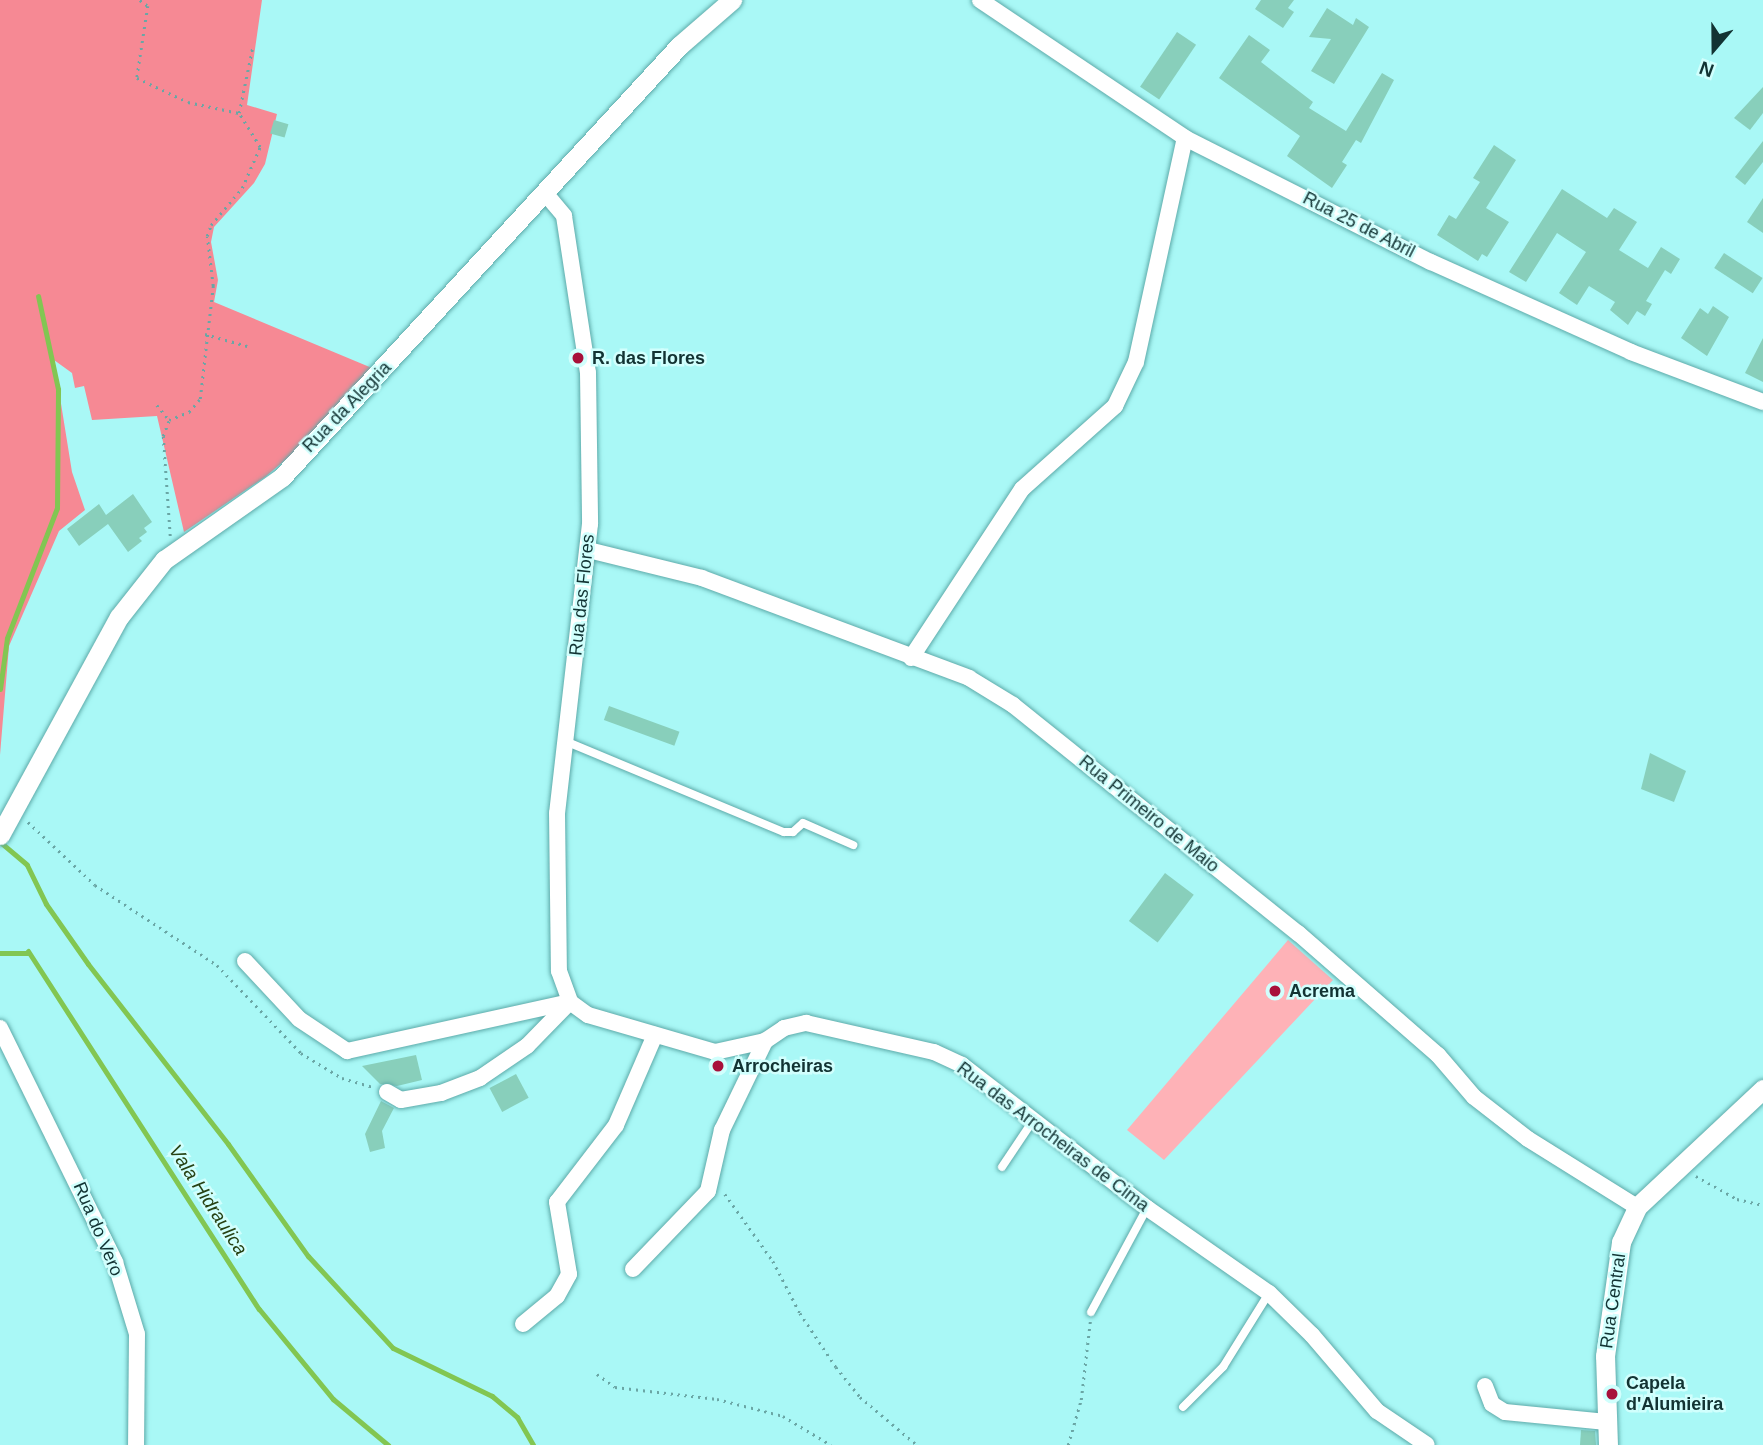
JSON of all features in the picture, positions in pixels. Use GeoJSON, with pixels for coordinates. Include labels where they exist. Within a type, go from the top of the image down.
{"type":"FeatureCollection","features":[{"type":"Feature","properties":{"kind":"street","name":"Rua da Alegria"},"geometry":{"type":"LineString","coordinates":[[0,835],[119,617],[171,553],[282,477],[680,45],[732,0]]}},
{"type":"Feature","properties":{"kind":"street","name":"Rua 25 de Abril"},"geometry":{"type":"LineString","coordinates":[[980,0],[1185,138],[1431,262],[1631,352],[1763,402]]}},
{"type":"Feature","properties":{"kind":"street"},"geometry":{"type":"LineString","coordinates":[[911,658],[1023,489],[1115,406],[1136,362],[1185,138]]}},
{"type":"Feature","properties":{"kind":"street","name":"Rua das Flores"},"geometry":{"type":"LineString","coordinates":[[545,193],[564,216],[585,340],[588,550],[557,813],[559,971],[570,1002]]}},
{"type":"Feature","properties":{"kind":"street","name":"Rua Primeiro de Maio"},"geometry":{"type":"LineString","coordinates":[[588,550],[702,578],[968,678],[1013,705],[1298,933],[1438,1055],[1474,1097],[1528,1139],[1637,1206]]}},
{"type":"Feature","properties":{"kind":"street"},"geometry":{"type":"LineString","coordinates":[[245,961],[299,1018],[347,1051],[570,1002]]}},
{"type":"Feature","properties":{"kind":"street"},"geometry":{"type":"LineString","coordinates":[[387,1092],[401,1100],[441,1093],[480,1078],[527,1046],[570,1002]]}},
{"type":"Feature","properties":{"kind":"street","name":"Rua das Arrocheiras de Cima"},"geometry":{"type":"LineString","coordinates":[[570,1002],[588,1015],[715,1052],[765,1041],[784,1028],[806,1023],[934,1052],[962,1065],[1147,1208],[1269,1293],[1312,1335],[1377,1412],[1427,1445]]}},
{"type":"Feature","properties":{"kind":"street","name":"Rua do Vero"},"geometry":{"type":"LineString","coordinates":[[0,1028],[115,1262],[137,1334],[136,1445]]}},
{"type":"Feature","properties":{"kind":"street"},"geometry":{"type":"LineString","coordinates":[[523,1324],[557,1296],[569,1274],[557,1202],[616,1125],[655,1035]]}},
{"type":"Feature","properties":{"kind":"street"},"geometry":{"type":"LineString","coordinates":[[633,1269],[708,1191],[714,1178],[722,1130],[765,1041]]}},
{"type":"Feature","properties":{"kind":"street","name":"Rua Central"},"geometry":{"type":"LineString","coordinates":[[1608,1445],[1605,1356],[1621,1242],[1637,1206],[1763,1089]]}},
{"type":"Feature","properties":{"kind":"street"},"geometry":{"type":"LineString","coordinates":[[1485,1386],[1492,1404],[1505,1412],[1607,1422]]}},
{"type":"Feature","properties":{"kind":"lane"},"geometry":{"type":"LineString","coordinates":[[565,741],[784,832],[793,832],[803,823],[853,845]]}},
{"type":"Feature","properties":{"kind":"lane"},"geometry":{"type":"LineString","coordinates":[[1002,1167],[1034,1119]]}},
{"type":"Feature","properties":{"kind":"lane"},"geometry":{"type":"LineString","coordinates":[[1091,1312],[1147,1208]]}},
{"type":"Feature","properties":{"kind":"lane"},"geometry":{"type":"LineString","coordinates":[[1183,1407],[1223,1367],[1269,1293]]}},
{"type":"Feature","properties":{"kind":"path"},"geometry":{"type":"LineString","coordinates":[[140,0],[148,6],[136,78],[188,102],[239,113]]}},
{"type":"Feature","properties":{"kind":"path"},"geometry":{"type":"LineString","coordinates":[[171,553],[163,436],[169,420],[189,412],[200,398],[205,334],[213,286],[207,236],[211,225],[242,188],[260,146],[239,113],[253,45]]}},
{"type":"Feature","properties":{"kind":"path"},"geometry":{"type":"LineString","coordinates":[[205,334],[247,346]]}},
{"type":"Feature","properties":{"kind":"path"},"geometry":{"type":"LineString","coordinates":[[157,405],[169,420]]}},
{"type":"Feature","properties":{"kind":"path"},"geometry":{"type":"LineString","coordinates":[[12,813],[51,841],[95,885],[217,965],[301,1053],[342,1078],[387,1092]]}},
{"type":"Feature","properties":{"kind":"path"},"geometry":{"type":"LineString","coordinates":[[1682,1166],[1737,1199],[1763,1205]]}},
{"type":"Feature","properties":{"kind":"path"},"geometry":{"type":"LineString","coordinates":[[714,1178],[773,1261],[800,1313],[836,1367],[860,1397],[916,1445]]}},
{"type":"Feature","properties":{"kind":"path"},"geometry":{"type":"LineString","coordinates":[[1068,1445],[1081,1400],[1091,1312]]}},
{"type":"Feature","properties":{"kind":"path"},"geometry":{"type":"LineString","coordinates":[[597,1374],[615,1387],[673,1398],[717,1399],[783,1416],[831,1445]]}},
{"type":"Feature","properties":{"kind":"shaded area"},"geometry":{"type":"Polygon","coordinates":[[[0,0],[262,0],[247,105],[277,114],[265,164],[254,183],[214,227],[211,242],[218,280],[214,302],[372,368],[303,445],[265,477],[184,532],[157,416],[92,420],[84,386],[75,388],[72,373],[54,360],[72,472],[85,510],[59,531],[9,646],[0,755],[0,0]]]}},
{"type":"Feature","properties":{"kind":"shaded area"},"geometry":{"type":"Polygon","coordinates":[[[1288,940],[1333,980],[1164,1160],[1127,1130],[1288,940]]]}},
{"type":"Feature","properties":{"kind":"building"},"geometry":{"type":"Polygon","coordinates":[[[1261,0],[1294,0],[1288,8],[1294,12],[1283,28],[1255,9],[1261,0]]]}},
{"type":"Feature","properties":{"kind":"building"},"geometry":{"type":"Polygon","coordinates":[[[1327,8],[1353,25],[1356,18],[1369,27],[1334,84],[1311,71],[1331,39],[1309,37],[1327,8]]]}},
{"type":"Feature","properties":{"kind":"building"},"geometry":{"type":"Polygon","coordinates":[[[1177,32],[1196,45],[1159,100],[1140,87],[1177,32]]]}},
{"type":"Feature","properties":{"kind":"building"},"geometry":{"type":"Polygon","coordinates":[[[1249,35],[1270,50],[1261,62],[1313,102],[1309,108],[1346,131],[1382,73],[1394,80],[1361,143],[1356,140],[1342,162],[1347,165],[1332,188],[1287,156],[1300,136],[1219,78],[1249,35]]]}},
{"type":"Feature","properties":{"kind":"building"},"geometry":{"type":"Polygon","coordinates":[[[1763,87],[1763,113],[1750,130],[1734,118],[1763,87]]]}},
{"type":"Feature","properties":{"kind":"building"},"geometry":{"type":"Polygon","coordinates":[[[274,120],[288,124],[285,138],[270,133],[274,120]]]}},
{"type":"Feature","properties":{"kind":"building"},"geometry":{"type":"Polygon","coordinates":[[[1763,141],[1763,162],[1745,185],[1735,177],[1763,141]]]}},
{"type":"Feature","properties":{"kind":"building"},"geometry":{"type":"Polygon","coordinates":[[[1494,145],[1516,160],[1486,208],[1509,222],[1487,257],[1482,254],[1478,261],[1437,235],[1449,215],[1456,219],[1480,182],[1473,178],[1494,145]]]}},
{"type":"Feature","properties":{"kind":"building"},"geometry":{"type":"Polygon","coordinates":[[[1562,189],[1607,218],[1614,208],[1637,222],[1619,250],[1648,268],[1661,247],[1680,259],[1671,274],[1665,270],[1646,301],[1652,304],[1645,316],[1637,311],[1628,325],[1610,310],[1615,302],[1589,286],[1577,305],[1559,293],[1586,252],[1557,233],[1526,282],[1509,272],[1562,189]]]}},
{"type":"Feature","properties":{"kind":"building"},"geometry":{"type":"Polygon","coordinates":[[[1763,198],[1763,233],[1747,222],[1763,198]]]}},
{"type":"Feature","properties":{"kind":"building"},"geometry":{"type":"Polygon","coordinates":[[[1724,253],[1763,278],[1753,293],[1714,268],[1724,253]]]}},
{"type":"Feature","properties":{"kind":"building"},"geometry":{"type":"Polygon","coordinates":[[[1713,306],[1729,317],[1707,356],[1681,338],[1700,308],[1708,314],[1713,306]]]}},
{"type":"Feature","properties":{"kind":"building"},"geometry":{"type":"Polygon","coordinates":[[[1763,338],[1763,382],[1745,373],[1763,338]]]}},
{"type":"Feature","properties":{"kind":"building"},"geometry":{"type":"Polygon","coordinates":[[[133,494],[152,522],[144,528],[147,532],[139,538],[142,541],[128,552],[108,524],[79,546],[67,529],[99,504],[106,515],[133,494]]]}},
{"type":"Feature","properties":{"kind":"building"},"geometry":{"type":"Polygon","coordinates":[[[609,706],[679,732],[674,746],[604,720],[609,706]]]}},
{"type":"Feature","properties":{"kind":"building"},"geometry":{"type":"Polygon","coordinates":[[[1650,753],[1686,771],[1674,802],[1641,789],[1650,753]]]}},
{"type":"Feature","properties":{"kind":"building"},"geometry":{"type":"Polygon","coordinates":[[[1165,873],[1194,895],[1158,943],[1129,921],[1165,873]]]}},
{"type":"Feature","properties":{"kind":"building"},"geometry":{"type":"Polygon","coordinates":[[[416,1055],[422,1080],[397,1086],[380,1084],[362,1066],[416,1055]]]}},
{"type":"Feature","properties":{"kind":"building"},"geometry":{"type":"Polygon","coordinates":[[[516,1074],[529,1098],[502,1112],[490,1088],[516,1074]]]}},
{"type":"Feature","properties":{"kind":"building"},"geometry":{"type":"Polygon","coordinates":[[[381,1101],[394,1108],[382,1131],[385,1148],[370,1152],[365,1134],[381,1101]]]}},
{"type":"Feature","properties":{"kind":"building"},"geometry":{"type":"Polygon","coordinates":[[[1581,1430],[1595,1431],[1596,1445],[1580,1445],[1581,1430]]]}},
{"type":"Feature","properties":{"kind":"waterway"},"geometry":{"type":"LineString","coordinates":[[0,689],[7,638],[57,508],[58,389],[38,296]]}},
{"type":"Feature","properties":{"kind":"waterway"},"geometry":{"type":"LineString","coordinates":[[0,842],[27,865],[46,904],[88,964],[228,1144],[308,1256],[393,1348],[492,1396],[517,1417],[533,1445]]}},
{"type":"Feature","properties":{"kind":"waterway","name":"Vala Hidraulica"},"geometry":{"type":"LineString","coordinates":[[28,951],[259,1309],[333,1399],[388,1445]]}},
{"type":"Feature","properties":{"kind":"waterway"},"geometry":{"type":"LineString","coordinates":[[0,953],[28,953]]}},
{"type":"Feature","properties":{"kind":"place","name":"R. das Flores"},"geometry":{"type":"Point","coordinates":[578,358]}},
{"type":"Feature","properties":{"kind":"place","name":"Acrema"},"geometry":{"type":"Point","coordinates":[1275,991]}},
{"type":"Feature","properties":{"kind":"place","name":"Arrocheiras"},"geometry":{"type":"Point","coordinates":[718,1066]}},
{"type":"Feature","properties":{"kind":"place","name":"Capela d'Alumieira"},"geometry":{"type":"Point","coordinates":[1612,1394]}}]}
